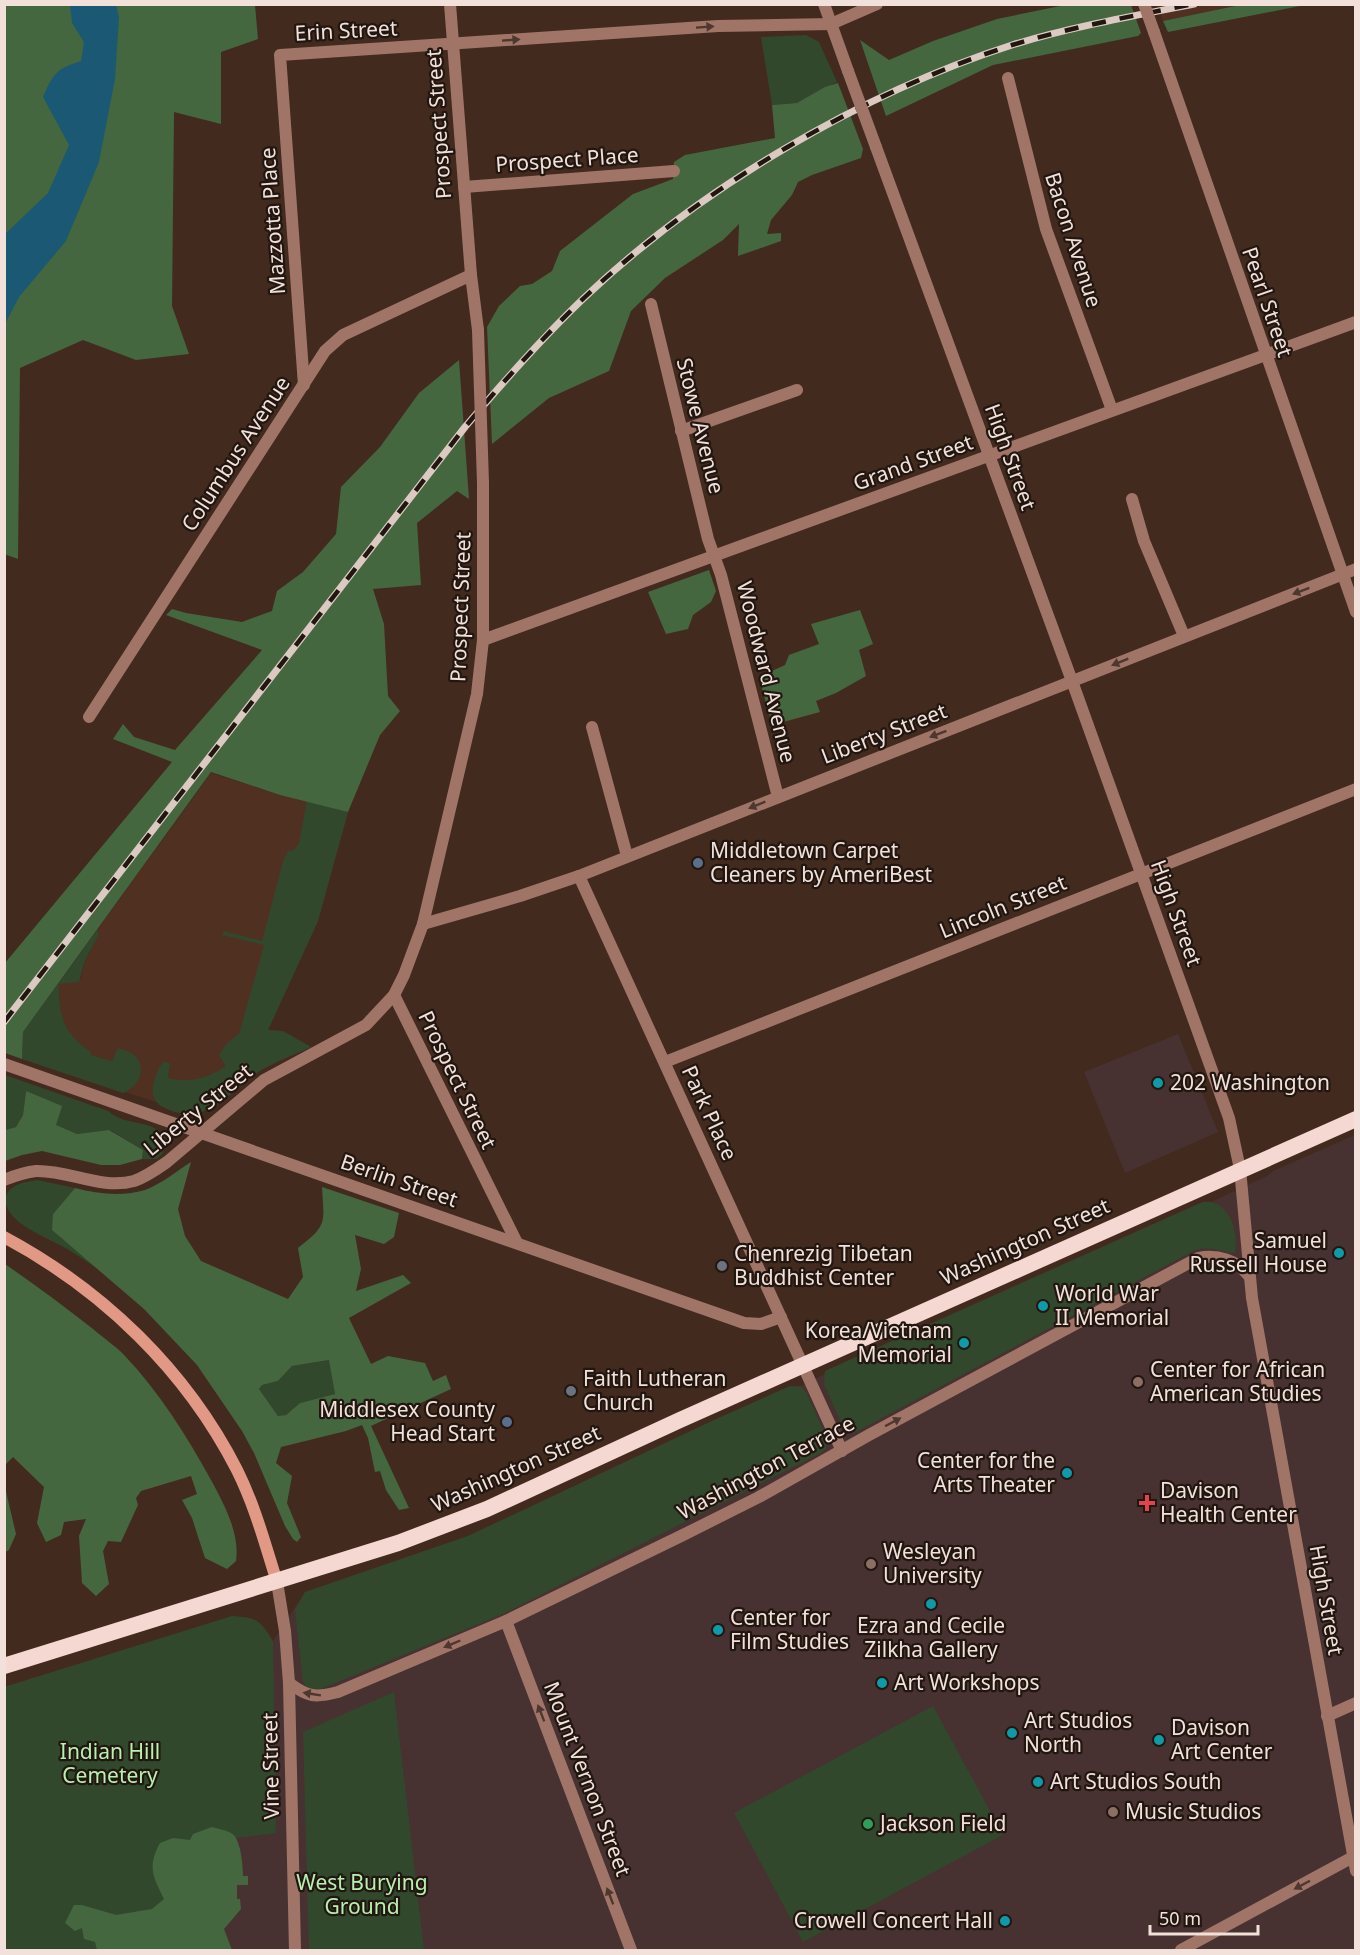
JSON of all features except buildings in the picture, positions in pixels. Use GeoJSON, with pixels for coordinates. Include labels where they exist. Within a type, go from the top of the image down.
{"type":"FeatureCollection","features":[{"type":"Feature","properties":{"kind":"highway","name":"Washington Street"},"geometry":{"type":"LineString","coordinates":[[4,1666],[398,1543],[487,1509],[1240,1169],[1356,1119]]}},
{"type":"Feature","properties":{"kind":"main road"},"geometry":{"type":"LineString","coordinates":[[4,1237],[33,1253],[92,1293],[144,1341],[187,1391],[224,1445],[238,1472],[258,1522],[277,1582]]}},
{"type":"Feature","properties":{"kind":"street","name":"Prospect Street"},"geometry":{"type":"LineString","coordinates":[[450,4],[471,275],[478,330],[483,483],[483,640],[473,713],[423,924],[394,995],[517,1243]]}},
{"type":"Feature","properties":{"kind":"street","name":"High Street"},"geometry":{"type":"LineString","coordinates":[[824,4],[1219,1085],[1229,1118],[1240,1169],[1252,1298],[1356,1871]]}},
{"type":"Feature","properties":{"kind":"street","name":"Erin Street"},"geometry":{"type":"LineString","coordinates":[[280,55],[718,26],[831,24],[877,4]]}},
{"type":"Feature","properties":{"kind":"street","name":"Pearl Street"},"geometry":{"type":"LineString","coordinates":[[1144,4],[1356,612]]}},
{"type":"Feature","properties":{"kind":"street","name":"Mazzotta Place"},"geometry":{"type":"LineString","coordinates":[[280,55],[304,385]]}},
{"type":"Feature","properties":{"kind":"street","name":"Bacon Avenue"},"geometry":{"type":"LineString","coordinates":[[1008,78],[1046,229],[1112,410]]}},
{"type":"Feature","properties":{"kind":"street","name":"Prospect Place"},"geometry":{"type":"LineString","coordinates":[[464,187],[674,171]]}},
{"type":"Feature","properties":{"kind":"street","name":"Columbus Avenue"},"geometry":{"type":"LineString","coordinates":[[89,717],[325,351],[343,335],[471,275]]}},
{"type":"Feature","properties":{"kind":"street","name":"Stowe Avenue"},"geometry":{"type":"LineString","coordinates":[[651,304],[714,556]]}},
{"type":"Feature","properties":{"kind":"street","name":"Grand Street"},"geometry":{"type":"LineString","coordinates":[[483,640],[1356,322]]}},
{"type":"Feature","properties":{"kind":"street"},"geometry":{"type":"LineString","coordinates":[[681,431],[797,390]]}},
{"type":"Feature","properties":{"kind":"street"},"geometry":{"type":"LineString","coordinates":[[1132,499],[1144,541],[1184,636]]}},
{"type":"Feature","properties":{"kind":"street","name":"Woodward Avenue"},"geometry":{"type":"LineString","coordinates":[[714,556],[721,575],[778,797]]}},
{"type":"Feature","properties":{"kind":"street","name":"Liberty Street"},"geometry":{"type":"LineString","coordinates":[[423,924],[579,876],[1356,569]]}},
{"type":"Feature","properties":{"kind":"street"},"geometry":{"type":"LineString","coordinates":[[592,727],[627,856]]}},
{"type":"Feature","properties":{"kind":"street","name":"Lincoln Street"},"geometry":{"type":"LineString","coordinates":[[664,1062],[1356,789]]}},
{"type":"Feature","properties":{"kind":"street","name":"Park Place"},"geometry":{"type":"LineString","coordinates":[[579,876],[842,1451]]}},
{"type":"Feature","properties":{"kind":"street","name":"Liberty Street"},"geometry":{"type":"LineString","coordinates":[[4,1180],[36,1171],[116,1183],[134,1181],[150,1174],[264,1080],[366,1025],[394,995]]}},
{"type":"Feature","properties":{"kind":"street","name":"Berlin Street"},"geometry":{"type":"LineString","coordinates":[[4,1064],[744,1323],[761,1324],[781,1317]]}},
{"type":"Feature","properties":{"kind":"street","name":"Washington Terrace"},"geometry":{"type":"LineString","coordinates":[[289,1683],[307,1695],[316,1697],[338,1692],[506,1621],[759,1497],[1198,1258],[1209,1256],[1236,1263],[1249,1276]]}},
{"type":"Feature","properties":{"kind":"street","name":"Vine Street"},"geometry":{"type":"LineString","coordinates":[[277,1582],[285,1632],[289,1683],[295,1950]]}},
{"type":"Feature","properties":{"kind":"street","name":"Mount Vernon Street"},"geometry":{"type":"LineString","coordinates":[[506,1621],[631,1950]]}},
{"type":"Feature","properties":{"kind":"street"},"geometry":{"type":"LineString","coordinates":[[1327,1716],[1356,1702]]}},
{"type":"Feature","properties":{"kind":"street"},"geometry":{"type":"LineString","coordinates":[[1181,1950],[1353,1857]]}},
{"type":"Feature","properties":{"kind":"shaded area"},"geometry":{"type":"Polygon","coordinates":[[[1157,5],[1245,5],[1163,21],[1157,5]]]}},
{"type":"Feature","properties":{"kind":"shaded area"},"geometry":{"type":"Polygon","coordinates":[[[211,773],[280,795],[348,812],[318,921],[268,1030],[283,1031],[311,1047],[261,1070],[217,1106],[195,1113],[174,1112],[156,1102],[22,1059],[59,984],[81,978],[84,963],[98,936],[98,929],[211,773]]]}},
{"type":"Feature","properties":{"kind":"shaded area"},"geometry":{"type":"Polygon","coordinates":[[[1178,1034],[1218,1132],[1125,1173],[1084,1072],[1178,1034]]]}},
{"type":"Feature","properties":{"kind":"shaded area","name":"Wesleyan University"},"geometry":{"type":"Polygon","coordinates":[[[1355,1135],[1355,1950],[183,1950],[178,1845],[273,1731],[273,1641],[305,1592],[468,1536],[714,1420],[790,1386],[801,1386],[823,1375],[829,1369],[1193,1206],[1211,1202],[1273,1171],[1355,1135]]]}},
{"type":"Feature","properties":{"kind":"green space"},"geometry":{"type":"Polygon","coordinates":[[[1070,4],[1131,5],[1141,33],[1138,36],[993,65],[886,116],[860,40],[889,60],[933,41],[997,19],[1070,4]]]}},
{"type":"Feature","properties":{"kind":"green space"},"geometry":{"type":"Polygon","coordinates":[[[1245,4],[1305,5],[1168,32],[1163,21],[1245,4]]]}},
{"type":"Feature","properties":{"kind":"green space"},"geometry":{"type":"Polygon","coordinates":[[[4,5],[255,5],[258,39],[221,52],[221,124],[174,112],[172,306],[189,354],[136,360],[83,340],[20,368],[18,559],[4,554],[4,5]]]}},
{"type":"Feature","properties":{"kind":"green space"},"geometry":{"type":"Polygon","coordinates":[[[806,35],[819,42],[837,82],[797,103],[772,105],[761,37],[806,35]]]}},
{"type":"Feature","properties":{"kind":"green space"},"geometry":{"type":"Polygon","coordinates":[[[838,83],[863,149],[861,158],[798,182],[792,195],[771,220],[767,234],[781,233],[781,241],[738,256],[739,224],[723,240],[665,278],[631,311],[609,371],[549,398],[492,444],[487,327],[499,306],[520,286],[532,284],[552,271],[560,251],[633,194],[673,179],[674,162],[685,155],[775,138],[772,105],[797,103],[825,87],[838,83]]]}},
{"type":"Feature","properties":{"kind":"green space"},"geometry":{"type":"Polygon","coordinates":[[[459,360],[469,499],[457,491],[417,523],[421,585],[373,589],[384,624],[388,696],[400,711],[380,735],[348,812],[280,795],[211,772],[23,1032],[22,1059],[5,1053],[5,963],[172,762],[113,739],[123,724],[134,737],[175,750],[262,650],[166,615],[172,609],[242,622],[272,611],[277,591],[303,572],[336,534],[341,487],[380,447],[419,393],[459,360]]]}},
{"type":"Feature","properties":{"kind":"green space"},"geometry":{"type":"Polygon","coordinates":[[[709,570],[716,591],[711,602],[693,615],[688,629],[666,634],[648,592],[709,570]]]}},
{"type":"Feature","properties":{"kind":"green space"},"geometry":{"type":"Polygon","coordinates":[[[860,610],[873,644],[859,650],[866,676],[816,701],[820,712],[772,725],[759,677],[785,665],[789,655],[819,644],[811,624],[860,610]]]}},
{"type":"Feature","properties":{"kind":"green space"},"geometry":{"type":"Polygon","coordinates":[[[307,800],[348,812],[318,921],[268,1030],[283,1031],[311,1047],[266,1067],[207,1110],[182,1113],[167,1109],[158,1103],[153,1093],[155,1077],[163,1062],[170,1063],[168,1078],[176,1080],[205,1077],[226,1066],[219,1055],[227,1043],[239,1034],[264,945],[222,935],[224,931],[262,941],[283,861],[288,851],[294,850],[299,843],[307,800]]]}},
{"type":"Feature","properties":{"kind":"green space"},"geometry":{"type":"Polygon","coordinates":[[[98,929],[98,936],[84,963],[79,982],[59,984],[60,1005],[69,1031],[74,1039],[91,1052],[90,1055],[112,1061],[118,1048],[136,1057],[141,1073],[136,1083],[123,1093],[22,1059],[23,1032],[98,929]]]}},
{"type":"Feature","properties":{"kind":"green space"},"geometry":{"type":"Polygon","coordinates":[[[5,1075],[108,1111],[123,1119],[152,1127],[165,1136],[163,1153],[157,1159],[142,1159],[143,1150],[110,1130],[77,1134],[55,1125],[26,1091],[23,1115],[16,1127],[5,1130],[5,1075]]]}},
{"type":"Feature","properties":{"kind":"green space"},"geometry":{"type":"Polygon","coordinates":[[[26,1091],[62,1106],[56,1125],[77,1134],[109,1130],[143,1150],[142,1159],[120,1165],[101,1165],[42,1151],[5,1161],[5,1130],[16,1127],[23,1115],[26,1091]]]}},
{"type":"Feature","properties":{"kind":"green space"},"geometry":{"type":"Polygon","coordinates":[[[191,1162],[178,1209],[185,1236],[201,1261],[288,1299],[303,1277],[298,1248],[315,1234],[322,1222],[322,1187],[399,1213],[394,1237],[384,1244],[355,1235],[361,1269],[356,1291],[403,1275],[411,1283],[349,1318],[371,1364],[388,1356],[425,1363],[433,1381],[446,1375],[451,1389],[371,1426],[409,1508],[399,1510],[386,1490],[380,1471],[375,1472],[368,1438],[362,1425],[281,1447],[276,1463],[292,1476],[287,1503],[301,1537],[297,1542],[293,1539],[242,1431],[197,1365],[144,1309],[52,1230],[53,1214],[75,1188],[110,1194],[145,1190],[191,1162]],[[329,1360],[292,1366],[278,1381],[262,1385],[259,1389],[278,1416],[286,1415],[300,1403],[335,1394],[329,1360]]]}},
{"type":"Feature","properties":{"kind":"green space"},"geometry":{"type":"Polygon","coordinates":[[[37,1180],[75,1188],[53,1214],[61,1238],[104,1273],[67,1249],[26,1227],[11,1213],[6,1197],[11,1189],[18,1184],[37,1180]]]}},
{"type":"Feature","properties":{"kind":"green space"},"geometry":{"type":"Polygon","coordinates":[[[1203,1202],[1212,1202],[1226,1211],[1235,1236],[1235,1253],[1210,1249],[1195,1250],[854,1433],[850,1433],[843,1427],[824,1384],[825,1371],[1203,1202]]]}},
{"type":"Feature","properties":{"kind":"green space"},"geometry":{"type":"Polygon","coordinates":[[[5,1264],[118,1349],[161,1400],[202,1463],[230,1519],[237,1550],[236,1561],[227,1569],[205,1558],[192,1518],[182,1500],[197,1494],[191,1476],[141,1491],[136,1498],[138,1505],[121,1542],[108,1541],[103,1551],[109,1584],[96,1596],[82,1583],[79,1536],[86,1519],[64,1522],[61,1535],[46,1542],[37,1523],[44,1487],[13,1457],[5,1465],[5,1264]]]}},
{"type":"Feature","properties":{"kind":"green space"},"geometry":{"type":"Polygon","coordinates":[[[330,1360],[335,1394],[300,1403],[286,1415],[278,1416],[259,1389],[262,1385],[278,1381],[292,1366],[330,1360]]]}},
{"type":"Feature","properties":{"kind":"green space"},"geometry":{"type":"Polygon","coordinates":[[[790,1386],[801,1387],[806,1392],[827,1439],[826,1449],[821,1453],[503,1614],[318,1690],[308,1689],[303,1681],[295,1610],[305,1592],[468,1536],[790,1386]]]}},
{"type":"Feature","properties":{"kind":"green space"},"geometry":{"type":"Polygon","coordinates":[[[4,1483],[16,1534],[9,1550],[5,1552],[4,1483]]]}},
{"type":"Feature","properties":{"kind":"green space","name":"Indian Hill Cemetery"},"geometry":{"type":"Polygon","coordinates":[[[232,1616],[257,1621],[273,1641],[276,1833],[178,1845],[183,1950],[5,1950],[4,1687],[232,1616]]]}},
{"type":"Feature","properties":{"kind":"green space","name":"West Burying Ground"},"geometry":{"type":"Polygon","coordinates":[[[394,1692],[424,1950],[309,1950],[303,1732],[394,1692]]]}},
{"type":"Feature","properties":{"kind":"green space","name":"Jackson Field"},"geometry":{"type":"Polygon","coordinates":[[[933,1706],[1003,1835],[803,1942],[734,1813],[933,1706]]]}},
{"type":"Feature","properties":{"kind":"green space"},"geometry":{"type":"Polygon","coordinates":[[[212,1827],[231,1833],[237,1840],[241,1853],[243,1876],[248,1876],[248,1885],[237,1885],[237,1899],[240,1899],[241,1909],[224,1929],[232,1950],[97,1950],[95,1942],[84,1939],[82,1928],[75,1931],[65,1923],[74,1905],[82,1905],[116,1915],[152,1909],[164,1899],[153,1871],[156,1851],[160,1843],[173,1838],[190,1840],[193,1834],[212,1827]]]}},
{"type":"Feature","properties":{"kind":"water"},"geometry":{"type":"Polygon","coordinates":[[[70,5],[116,5],[119,17],[115,79],[99,162],[66,241],[19,297],[5,324],[5,234],[48,193],[69,145],[43,97],[56,73],[81,61],[84,42],[72,23],[70,5]]]}},
{"type":"Feature","properties":{"kind":"railway"},"geometry":{"type":"LineString","coordinates":[[4,1022],[465,427],[553,328],[630,257],[731,182],[785,148],[898,89],[955,65],[1012,45],[1102,22],[1194,4]]}},
{"type":"Feature","properties":{"kind":"place","name":"Middletown Carpet Cleaners by AmeriBest"},"geometry":{"type":"Point","coordinates":[698,863]}},
{"type":"Feature","properties":{"kind":"place","name":"202 Washington"},"geometry":{"type":"Point","coordinates":[1158,1083]}},
{"type":"Feature","properties":{"kind":"place","name":"Samuel Russell House"},"geometry":{"type":"Point","coordinates":[1339,1253]}},
{"type":"Feature","properties":{"kind":"place","name":"Chenrezig Tibetan Buddhist Center"},"geometry":{"type":"Point","coordinates":[722,1266]}},
{"type":"Feature","properties":{"kind":"place","name":"World War II Memorial"},"geometry":{"type":"Point","coordinates":[1043,1306]}},
{"type":"Feature","properties":{"kind":"place","name":"Korea/Vietnam Memorial"},"geometry":{"type":"Point","coordinates":[964,1343]}},
{"type":"Feature","properties":{"kind":"place","name":"Center for African American Studies"},"geometry":{"type":"Point","coordinates":[1138,1382]}},
{"type":"Feature","properties":{"kind":"place","name":"Faith Lutheran Church"},"geometry":{"type":"Point","coordinates":[571,1391]}},
{"type":"Feature","properties":{"kind":"place","name":"Middlesex County Head Start"},"geometry":{"type":"Point","coordinates":[507,1422]}},
{"type":"Feature","properties":{"kind":"place","name":"Center for the Arts Theater"},"geometry":{"type":"Point","coordinates":[1067,1473]}},
{"type":"Feature","properties":{"kind":"place","name":"Davison Health Center"},"geometry":{"type":"Point","coordinates":[1147,1503]}},
{"type":"Feature","properties":{"kind":"place","name":"Wesleyan University"},"geometry":{"type":"Point","coordinates":[871,1564]}},
{"type":"Feature","properties":{"kind":"place","name":"Ezra and Cecile Zilkha Gallery"},"geometry":{"type":"Point","coordinates":[931,1604]}},
{"type":"Feature","properties":{"kind":"place","name":"Center for Film Studies"},"geometry":{"type":"Point","coordinates":[718,1630]}},
{"type":"Feature","properties":{"kind":"place","name":"Art Workshops"},"geometry":{"type":"Point","coordinates":[882,1683]}},
{"type":"Feature","properties":{"kind":"place","name":"Art Studios North"},"geometry":{"type":"Point","coordinates":[1012,1733]}},
{"type":"Feature","properties":{"kind":"place","name":"Davison Art Center"},"geometry":{"type":"Point","coordinates":[1159,1740]}},
{"type":"Feature","properties":{"kind":"place","name":"Art Studios South"},"geometry":{"type":"Point","coordinates":[1038,1782]}},
{"type":"Feature","properties":{"kind":"place","name":"Music Studios"},"geometry":{"type":"Point","coordinates":[1113,1812]}},
{"type":"Feature","properties":{"kind":"place","name":"Jackson Field"},"geometry":{"type":"Point","coordinates":[868,1824]}},
{"type":"Feature","properties":{"kind":"place","name":"Crowell Concert Hall"},"geometry":{"type":"Point","coordinates":[1005,1921]}}]}
